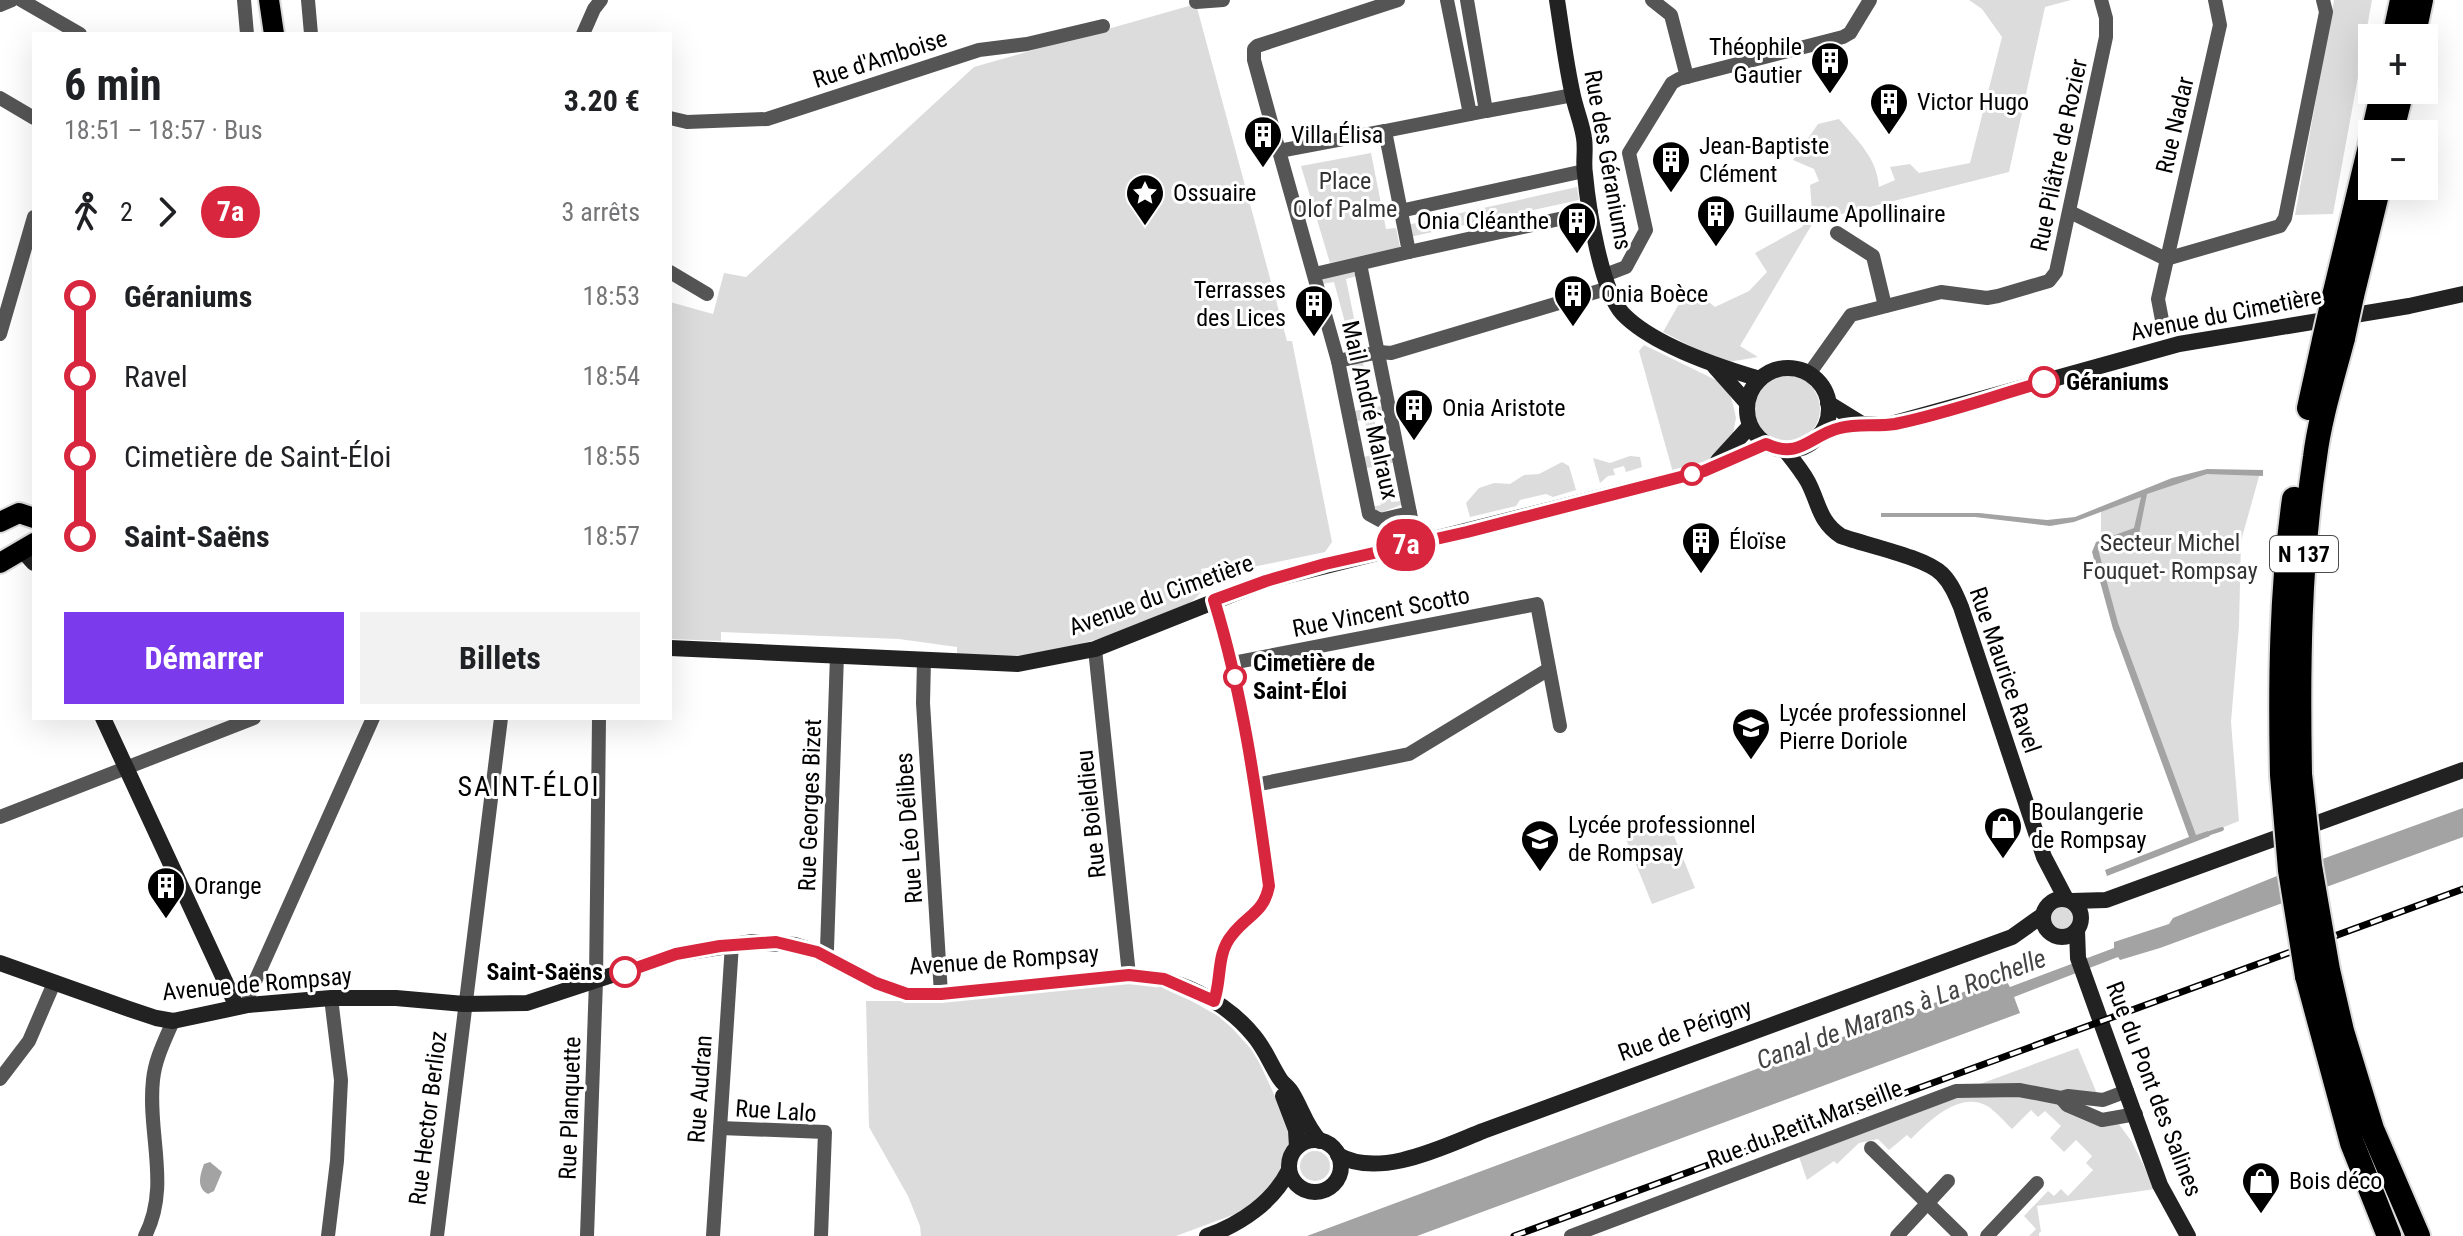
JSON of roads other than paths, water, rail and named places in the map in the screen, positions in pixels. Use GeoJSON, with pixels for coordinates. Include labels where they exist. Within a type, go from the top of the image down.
{"type":"FeatureCollection","features":[{"type":"Feature","properties":{"kind":"highway"},"geometry":{"type":"LineString","coordinates":[[2397,24],[2402,0]]}},
{"type":"Feature","properties":{"kind":"highway"},"geometry":{"type":"LineString","coordinates":[[2416,24],[2421,0]]}},
{"type":"Feature","properties":{"kind":"highway","name":"N 137"},"geometry":{"type":"LineString","coordinates":[[2360,200],[2315,454],[2304,546],[2291,775],[2310,866],[2318,973],[2352,1143],[2389,1236]]}},
{"type":"Feature","properties":{"kind":"highway","name":"N 137"},"geometry":{"type":"LineString","coordinates":[[2343,296],[2374,200]]}},
{"type":"Feature","properties":{"kind":"highway","name":"N 137"},"geometry":{"type":"LineString","coordinates":[[2318,973],[2342,1031],[2372,1129],[2418,1236]]}},
{"type":"Feature","properties":{"kind":"main road"},"geometry":{"type":"LineString","coordinates":[[269,0],[274,32]]}},
{"type":"Feature","properties":{"kind":"main road"},"geometry":{"type":"LineString","coordinates":[[282,0],[285,32]]}},
{"type":"Feature","properties":{"kind":"main road"},"geometry":{"type":"LineString","coordinates":[[0,522],[13,514],[32,513]]}},
{"type":"Feature","properties":{"kind":"main road"},"geometry":{"type":"LineString","coordinates":[[0,563],[30,552]]}},
{"type":"Feature","properties":{"kind":"street"},"geometry":{"type":"LineString","coordinates":[[0,5],[12,0]]}},
{"type":"Feature","properties":{"kind":"street"},"geometry":{"type":"LineString","coordinates":[[21,0],[77,32]]}},
{"type":"Feature","properties":{"kind":"street"},"geometry":{"type":"LineString","coordinates":[[244,0],[247,32]]}},
{"type":"Feature","properties":{"kind":"street"},"geometry":{"type":"LineString","coordinates":[[308,0],[311,32]]}},
{"type":"Feature","properties":{"kind":"street"},"geometry":{"type":"LineString","coordinates":[[584,32],[601,0]]}},
{"type":"Feature","properties":{"kind":"street"},"geometry":{"type":"LineString","coordinates":[[1196,2],[1223,0]]}},
{"type":"Feature","properties":{"kind":"street"},"geometry":{"type":"LineString","coordinates":[[1398,0],[1264,43],[1254,49],[1254,60],[1315,274],[1591,212]]}},
{"type":"Feature","properties":{"kind":"street"},"geometry":{"type":"LineString","coordinates":[[1447,0],[1470,114]]}},
{"type":"Feature","properties":{"kind":"street"},"geometry":{"type":"LineString","coordinates":[[1467,0],[1486,111]]}},
{"type":"Feature","properties":{"kind":"street","name":"Rue des Géraniums"},"geometry":{"type":"LineString","coordinates":[[1557,0],[1573,95],[1584,138],[1584,171],[1591,212],[1607,281],[1621,312],[1638,328],[1714,366],[1760,379]]}},
{"type":"Feature","properties":{"kind":"street"},"geometry":{"type":"LineString","coordinates":[[1338,361],[1379,352],[1391,353],[1607,281],[1626,267],[1646,230],[1629,153],[1672,83],[1843,37],[1850,33],[1870,0]]}},
{"type":"Feature","properties":{"kind":"street","name":"Rue Pilâtre de Rozier"},"geometry":{"type":"LineString","coordinates":[[1809,374],[1851,315],[1941,292],[1987,298],[2049,281],[2056,272],[2106,37],[2106,18],[2101,0]]}},
{"type":"Feature","properties":{"kind":"street","name":"Rue Nadar"},"geometry":{"type":"LineString","coordinates":[[2162,320],[2158,299],[2220,25],[2215,0]]}},
{"type":"Feature","properties":{"kind":"street"},"geometry":{"type":"LineString","coordinates":[[2070,212],[2166,259],[2280,226],[2285,218],[2326,12],[2323,0]]}},
{"type":"Feature","properties":{"kind":"street"},"geometry":{"type":"LineString","coordinates":[[1660,2],[1671,15],[1687,77]]}},
{"type":"Feature","properties":{"kind":"street","name":"Rue d'Amboise"},"geometry":{"type":"LineString","coordinates":[[672,118],[687,122],[767,119],[979,50],[1027,44],[1103,26]]}},
{"type":"Feature","properties":{"kind":"street"},"geometry":{"type":"LineString","coordinates":[[1279,151],[1573,95]]}},
{"type":"Feature","properties":{"kind":"street"},"geometry":{"type":"LineString","coordinates":[[0,98],[32,117]]}},
{"type":"Feature","properties":{"kind":"street"},"geometry":{"type":"LineString","coordinates":[[1385,131],[1409,252]]}},
{"type":"Feature","properties":{"kind":"street"},"geometry":{"type":"LineString","coordinates":[[1400,211],[1584,171]]}},
{"type":"Feature","properties":{"kind":"street"},"geometry":{"type":"LineString","coordinates":[[0,334],[32,224]]}},
{"type":"Feature","properties":{"kind":"street"},"geometry":{"type":"LineString","coordinates":[[1837,233],[1873,256],[1885,306]]}},
{"type":"Feature","properties":{"kind":"street","name":"Mail André Malraux"},"geometry":{"type":"LineString","coordinates":[[1360,264],[1416,543]]}},
{"type":"Feature","properties":{"kind":"street"},"geometry":{"type":"LineString","coordinates":[[672,273],[707,294]]}},
{"type":"Feature","properties":{"kind":"street","name":"Mail André Malraux"},"geometry":{"type":"LineString","coordinates":[[1315,274],[1338,361],[1369,514],[1380,520],[1410,513]]}},
{"type":"Feature","properties":{"kind":"street","name":"Avenue du Cimetière"},"geometry":{"type":"LineString","coordinates":[[1811,442],[1839,428],[1909,421],[2179,344],[2409,306],[2463,294]]}},
{"type":"Feature","properties":{"kind":"street","name":"Rue des Géraniums"},"geometry":{"type":"LineString","coordinates":[[1714,366],[1747,403]]}},
{"type":"Feature","properties":{"kind":"street"},"geometry":{"type":"LineString","coordinates":[[1799,369],[1809,374],[1820,383],[1828,403],[1824,428],[1811,442],[1785,450],[1766,444],[1750,426],[1747,403],[1751,390],[1771,371],[1799,369]]}},
{"type":"Feature","properties":{"kind":"street"},"geometry":{"type":"LineString","coordinates":[[1828,403],[1862,424]]}},
{"type":"Feature","properties":{"kind":"street","name":"Avenue du Cimetière"},"geometry":{"type":"LineString","coordinates":[[1704,471],[1726,455],[1750,426]]}},
{"type":"Feature","properties":{"kind":"street","name":"Rue Maurice Ravel"},"geometry":{"type":"LineString","coordinates":[[1808,483],[1811,442]]}},
{"type":"Feature","properties":{"kind":"street","name":"Avenue du Cimetière"},"geometry":{"type":"LineString","coordinates":[[672,648],[1018,664],[1095,649],[1266,581],[1704,471],[1766,444]]}},
{"type":"Feature","properties":{"kind":"street","name":"Rue Maurice Ravel"},"geometry":{"type":"LineString","coordinates":[[1785,450],[1808,483],[1828,528],[1841,536],[1924,563],[1940,572],[1953,588],[2044,857],[2069,900]]}},
{"type":"Feature","properties":{"kind":"street"},"geometry":{"type":"LineString","coordinates":[[1214,600],[1232,663],[1255,785],[1269,886],[1266,902],[1231,935],[1223,949],[1214,1001]]}},
{"type":"Feature","properties":{"kind":"street","name":"Rue Vincent Scotto"},"geometry":{"type":"LineString","coordinates":[[1232,663],[1537,604],[1549,669]]}},
{"type":"Feature","properties":{"kind":"street","name":"Rue Boieldieu"},"geometry":{"type":"LineString","coordinates":[[1095,649],[1129,975]]}},
{"type":"Feature","properties":{"kind":"street","name":"Rue Georges Bizet"},"geometry":{"type":"LineString","coordinates":[[824,956],[827,949],[837,655]]}},
{"type":"Feature","properties":{"kind":"street","name":"Rue Léo Délibes"},"geometry":{"type":"LineString","coordinates":[[924,660],[923,703],[941,994]]}},
{"type":"Feature","properties":{"kind":"street"},"geometry":{"type":"LineString","coordinates":[[1255,785],[1409,754],[1549,669],[1560,726]]}},
{"type":"Feature","properties":{"kind":"street"},"geometry":{"type":"LineString","coordinates":[[104,720],[242,1006]]}},
{"type":"Feature","properties":{"kind":"street"},"geometry":{"type":"LineString","coordinates":[[0,817],[249,720]]}},
{"type":"Feature","properties":{"kind":"street"},"geometry":{"type":"LineString","coordinates":[[242,1006],[372,720]]}},
{"type":"Feature","properties":{"kind":"street","name":"Rue Hector Berlioz"},"geometry":{"type":"LineString","coordinates":[[437,1236],[501,720]]}},
{"type":"Feature","properties":{"kind":"street","name":"Rue Planquette"},"geometry":{"type":"LineString","coordinates":[[587,1236],[596,981],[599,720]]}},
{"type":"Feature","properties":{"kind":"street"},"geometry":{"type":"LineString","coordinates":[[2106,900],[2067,937],[2054,936],[2045,927],[2045,910],[2054,900],[2106,900],[2463,770]]}},
{"type":"Feature","properties":{"kind":"street","name":"Rue Maurice Ravel"},"geometry":{"type":"LineString","coordinates":[[2044,857],[2045,910]]}},
{"type":"Feature","properties":{"kind":"street"},"geometry":{"type":"LineString","coordinates":[[2069,900],[2077,906],[2080,924]]}},
{"type":"Feature","properties":{"kind":"street","name":"Rue de Périgny"},"geometry":{"type":"LineString","coordinates":[[1338,1155],[1370,1164],[1423,1155],[2012,937],[2045,910]]}},
{"type":"Feature","properties":{"kind":"street","name":"Rue du Pont des Salines"},"geometry":{"type":"LineString","coordinates":[[2078,958],[2080,924]]}},
{"type":"Feature","properties":{"kind":"street","name":"Rue du Pont des Salines"},"geometry":{"type":"LineString","coordinates":[[2060,937],[2078,958],[2160,1185],[2188,1236]]}},
{"type":"Feature","properties":{"kind":"street","name":"Avenue de Rompsay"},"geometry":{"type":"LineString","coordinates":[[0,963],[156,1018],[173,1021],[242,1006],[331,998],[396,998],[464,1004],[527,1003],[676,954],[732,944],[776,942],[795,945],[824,956],[892,990],[907,994],[941,994],[1129,975],[1164,979],[1214,1001],[1254,1035],[1320,1141]]}},
{"type":"Feature","properties":{"kind":"street","name":"Rue Audran"},"geometry":{"type":"LineString","coordinates":[[713,1236],[732,944]]}},
{"type":"Feature","properties":{"kind":"street"},"geometry":{"type":"LineString","coordinates":[[0,1079],[29,1041],[54,983]]}},
{"type":"Feature","properties":{"kind":"street"},"geometry":{"type":"LineString","coordinates":[[328,1236],[337,1161],[341,1080],[331,998]]}},
{"type":"Feature","properties":{"kind":"street"},"geometry":{"type":"LineString","coordinates":[[145,1236],[156,1207],[158,1188],[152,1084],[155,1065],[173,1021]]}},
{"type":"Feature","properties":{"kind":"street","name":"Avenue de Rompsay"},"geometry":{"type":"LineString","coordinates":[[1280,1079],[1296,1130],[1297,1147]]}},
{"type":"Feature","properties":{"kind":"street","name":"Rue du Petit Marseille"},"geometry":{"type":"LineString","coordinates":[[1571,1236],[1956,1091],[2019,1090],[2061,1098],[2103,1100],[2127,1091]]}},
{"type":"Feature","properties":{"kind":"street","name":"Rue du Petit Marseille"},"geometry":{"type":"LineString","coordinates":[[2061,1098],[2067,1105],[2102,1120],[2136,1114]]}},
{"type":"Feature","properties":{"kind":"street","name":"Rue Lalo"},"geometry":{"type":"LineString","coordinates":[[720,1128],[825,1132],[821,1236]]}},
{"type":"Feature","properties":{"kind":"street"},"geometry":{"type":"LineString","coordinates":[[1308,1141],[1320,1141],[1331,1146],[1338,1155],[1339,1176],[1324,1190],[1305,1190],[1294,1182],[1289,1170],[1290,1157],[1297,1147],[1308,1141]]}},
{"type":"Feature","properties":{"kind":"street"},"geometry":{"type":"LineString","coordinates":[[1871,1148],[1961,1236]]}},
{"type":"Feature","properties":{"kind":"street"},"geometry":{"type":"LineString","coordinates":[[1207,1236],[1261,1207],[1289,1170]]}},
{"type":"Feature","properties":{"kind":"street"},"geometry":{"type":"LineString","coordinates":[[1897,1236],[1948,1181]]}},
{"type":"Feature","properties":{"kind":"street"},"geometry":{"type":"LineString","coordinates":[[1987,1236],[2037,1183]]}},
{"type":"Feature","properties":{"kind":"waterway"},"geometry":{"type":"LineString","coordinates":[[2204,835],[2222,829]]}},
{"type":"Feature","properties":{"kind":"railway"},"geometry":{"type":"LineString","coordinates":[[1514,1236],[2463,889]]}},
{"type":"Feature","properties":{"kind":"place","name":"Théophile Gautier"},"geometry":{"type":"Point","coordinates":[1830,95]}},
{"type":"Feature","properties":{"kind":"place","name":"Victor Hugo"},"geometry":{"type":"Point","coordinates":[1889,136]}},
{"type":"Feature","properties":{"kind":"place","name":"Villa Élisa"},"geometry":{"type":"Point","coordinates":[1263,169]}},
{"type":"Feature","properties":{"kind":"place","name":"Jean-Baptiste Clément"},"geometry":{"type":"Point","coordinates":[1671,194]}},
{"type":"Feature","properties":{"kind":"place","name":"Ossuaire"},"geometry":{"type":"Point","coordinates":[1145,227]}},
{"type":"Feature","properties":{"kind":"place","name":"Guillaume Apollinaire"},"geometry":{"type":"Point","coordinates":[1716,248]}},
{"type":"Feature","properties":{"kind":"place","name":"Onia Cléanthe"},"geometry":{"type":"Point","coordinates":[1577,255]}},
{"type":"Feature","properties":{"kind":"place","name":"Onia Boèce"},"geometry":{"type":"Point","coordinates":[1573,328]}},
{"type":"Feature","properties":{"kind":"place","name":"Terrasses des Lices"},"geometry":{"type":"Point","coordinates":[1314,338]}},
{"type":"Feature","properties":{"kind":"place","name":"Géraniums"},"geometry":{"type":"Point","coordinates":[2044,382]}},
{"type":"Feature","properties":{"kind":"place","name":"Onia Aristote"},"geometry":{"type":"Point","coordinates":[1414,442]}},
{"type":"Feature","properties":{"kind":"place","name":"Éloïse"},"geometry":{"type":"Point","coordinates":[1701,575]}},
{"type":"Feature","properties":{"kind":"place","name":"Cimetière de Saint-Éloi"},"geometry":{"type":"Point","coordinates":[1235,677]}},
{"type":"Feature","properties":{"kind":"place","name":"Lycée professionnel Pierre Doriole"},"geometry":{"type":"Point","coordinates":[1751,761]}},
{"type":"Feature","properties":{"kind":"place","name":"Boulangerie de Rompsay"},"geometry":{"type":"Point","coordinates":[2003,860]}},
{"type":"Feature","properties":{"kind":"place","name":"Lycée professionnel de Rompsay"},"geometry":{"type":"Point","coordinates":[1540,873]}},
{"type":"Feature","properties":{"kind":"place","name":"Orange"},"geometry":{"type":"Point","coordinates":[166,920]}},
{"type":"Feature","properties":{"kind":"place","name":"Saint-Saëns"},"geometry":{"type":"Point","coordinates":[625,972]}},
{"type":"Feature","properties":{"kind":"place","name":"Bois déco"},"geometry":{"type":"Point","coordinates":[2261,1215]}},
{"type":"Feature","properties":{"kind":"district","name":"SAINT-ÉLOI"},"geometry":{"type":"Point","coordinates":[529,786]}},
{"type":"Feature","properties":{"kind":"park label","name":"Place Olof Palme"},"geometry":{"type":"Point","coordinates":[1345,195]}},
{"type":"Feature","properties":{"kind":"park label","name":"Secteur Michel Fouquet- Rompsay"},"geometry":{"type":"Point","coordinates":[2170,557]}},
{"type":"Feature","properties":{"kind":"water label","name":"Canal de Marans à La Rochelle"},"geometry":{"type":"Point","coordinates":[1901,1009]}}]}
